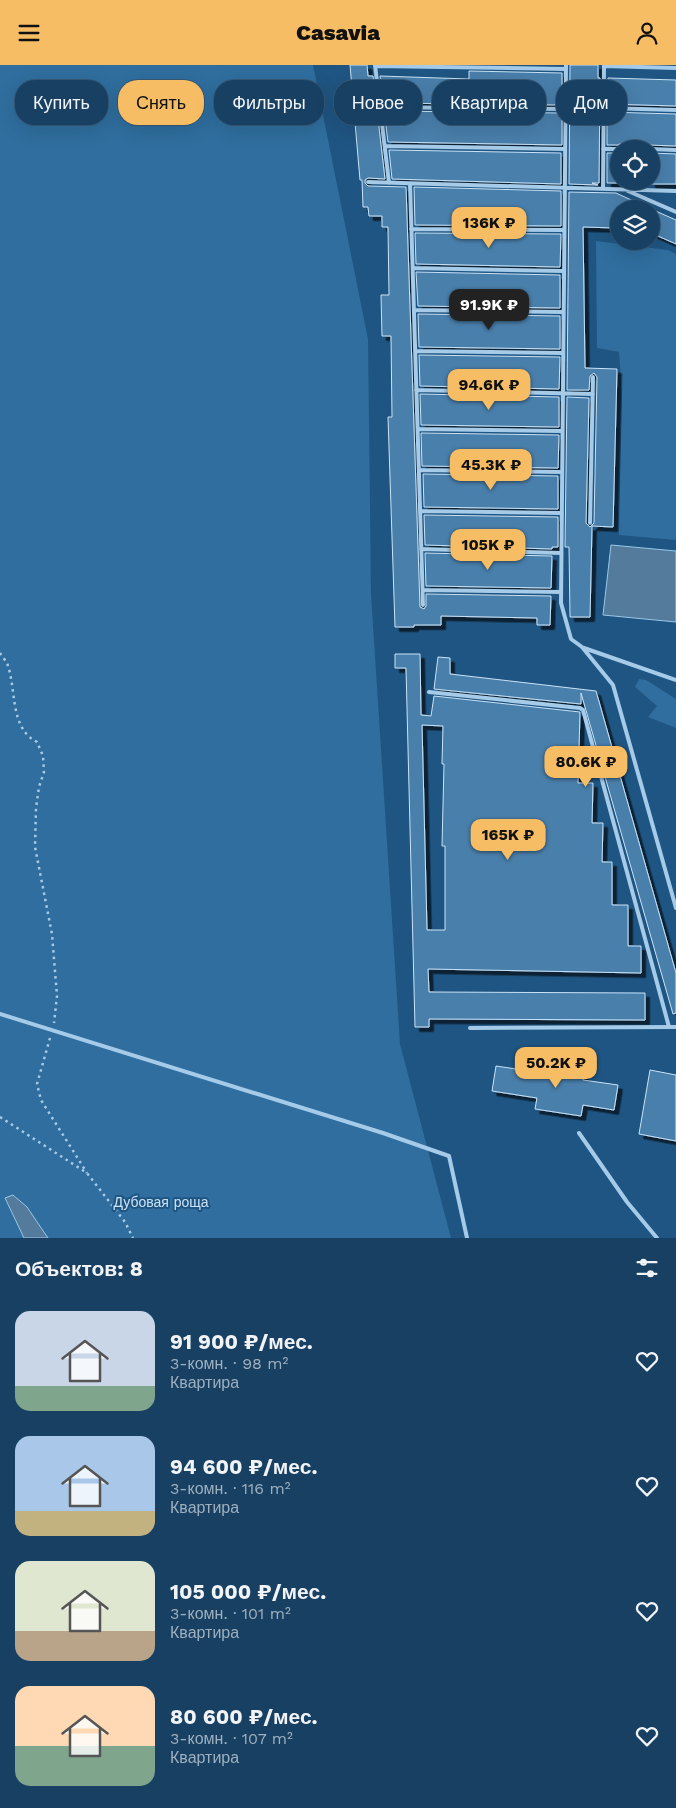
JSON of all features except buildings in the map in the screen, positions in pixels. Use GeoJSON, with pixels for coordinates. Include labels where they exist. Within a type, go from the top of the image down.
{"type":"FeatureCollection","features":[{"type":"Feature","properties":{"kind":"lane"},"geometry":{"type":"LineString","coordinates":[[377,80],[375,66],[566,67],[566,80]]}},
{"type":"Feature","properties":{"kind":"lane"},"geometry":{"type":"LineString","coordinates":[[604,80],[604,66],[676,68]]}},
{"type":"Feature","properties":{"kind":"lane"},"geometry":{"type":"LineString","coordinates":[[422,107],[556,109]]}},
{"type":"Feature","properties":{"kind":"lane"},"geometry":{"type":"LineString","coordinates":[[627,109],[676,110]]}},
{"type":"Feature","properties":{"kind":"lane"},"geometry":{"type":"LineString","coordinates":[[382,125],[389,183]]}},
{"type":"Feature","properties":{"kind":"lane"},"geometry":{"type":"LineString","coordinates":[[566,125],[561,603],[571,639],[582,647],[613,685],[676,908]]}},
{"type":"Feature","properties":{"kind":"lane"},"geometry":{"type":"LineString","coordinates":[[603,189],[604,125]]}},
{"type":"Feature","properties":{"kind":"lane"},"geometry":{"type":"LineString","coordinates":[[385,146],[565,149]]}},
{"type":"Feature","properties":{"kind":"lane"},"geometry":{"type":"LineString","coordinates":[[603,149],[610,149]]}},
{"type":"Feature","properties":{"kind":"lane"},"geometry":{"type":"LineString","coordinates":[[660,149],[676,150]]}},
{"type":"Feature","properties":{"kind":"lane"},"geometry":{"type":"LineString","coordinates":[[368,183],[610,189]]}},
{"type":"Feature","properties":{"kind":"lane"},"geometry":{"type":"LineString","coordinates":[[410,183],[423,605]]}},
{"type":"Feature","properties":{"kind":"lane"},"geometry":{"type":"LineString","coordinates":[[626,190],[676,191]]}},
{"type":"Feature","properties":{"kind":"lane"},"geometry":{"type":"LineString","coordinates":[[626,190],[676,212]]}},
{"type":"Feature","properties":{"kind":"lane"},"geometry":{"type":"LineString","coordinates":[[411,229],[564,230]]}},
{"type":"Feature","properties":{"kind":"lane"},"geometry":{"type":"LineString","coordinates":[[413,268],[564,271]]}},
{"type":"Feature","properties":{"kind":"lane"},"geometry":{"type":"LineString","coordinates":[[414,309],[563,313]]}},
{"type":"Feature","properties":{"kind":"lane"},"geometry":{"type":"LineString","coordinates":[[415,351],[563,353]]}},
{"type":"Feature","properties":{"kind":"lane"},"geometry":{"type":"LineString","coordinates":[[590,523],[593,377]]}},
{"type":"Feature","properties":{"kind":"lane"},"geometry":{"type":"LineString","coordinates":[[416,390],[593,393]]}},
{"type":"Feature","properties":{"kind":"lane"},"geometry":{"type":"LineString","coordinates":[[418,429],[562,431]]}},
{"type":"Feature","properties":{"kind":"lane"},"geometry":{"type":"LineString","coordinates":[[419,470],[562,471]]}},
{"type":"Feature","properties":{"kind":"lane"},"geometry":{"type":"LineString","coordinates":[[420,511],[562,513]]}},
{"type":"Feature","properties":{"kind":"lane"},"geometry":{"type":"LineString","coordinates":[[422,549],[561,553]]}},
{"type":"Feature","properties":{"kind":"lane"},"geometry":{"type":"LineString","coordinates":[[423,590],[561,593]]}},
{"type":"Feature","properties":{"kind":"lane"},"geometry":{"type":"LineString","coordinates":[[582,647],[676,680]]}},
{"type":"Feature","properties":{"kind":"lane"},"geometry":{"type":"LineString","coordinates":[[429,692],[580,708],[583,710],[669,1027]]}},
{"type":"Feature","properties":{"kind":"lane"},"geometry":{"type":"LineString","coordinates":[[0,1015],[383,1133],[449,1156],[467,1238]]}},
{"type":"Feature","properties":{"kind":"lane"},"geometry":{"type":"LineString","coordinates":[[470,1028],[676,1027]]}},
{"type":"Feature","properties":{"kind":"lane"},"geometry":{"type":"LineString","coordinates":[[579,1133],[627,1202],[657,1238]]}},
{"type":"Feature","properties":{"kind":"path"},"geometry":{"type":"LineString","coordinates":[[0,653],[7,663],[22,729],[29,739],[37,743],[43,756],[44,772],[39,787],[36,807],[35,847],[52,934],[57,996],[53,1031],[37,1084],[41,1101],[88,1173],[125,1222],[133,1238]]}},
{"type":"Feature","properties":{"kind":"path"},"geometry":{"type":"LineString","coordinates":[[0,1117],[88,1173]]}},
{"type":"Feature","properties":{"kind":"green space","name":"Дубовая роща"},"geometry":{"type":"Polygon","coordinates":[[[0,65],[313,65],[316,80],[214,80],[214,125],[324,125],[324,120],[368,339],[371,594],[400,1044],[451,1238],[48,1238],[27,1207],[13,1195],[5,1199],[24,1238],[0,1238],[0,65]]]}},
{"type":"Feature","properties":{"kind":"green space"},"geometry":{"type":"Polygon","coordinates":[[[596,241],[610,243],[610,250],[660,249],[676,254],[676,540],[619,535],[622,394],[619,352],[597,348],[596,241]]]}},
{"type":"Feature","properties":{"kind":"green space"},"geometry":{"type":"Polygon","coordinates":[[[639,679],[646,680],[676,699],[676,728],[648,717],[657,706],[635,687],[639,679]]]}},
{"type":"Feature","properties":{"kind":"shaded area"},"geometry":{"type":"Polygon","coordinates":[[[611,545],[676,551],[676,622],[603,615],[611,545]]]}},
{"type":"Feature","properties":{"kind":"shaded area"},"geometry":{"type":"Polygon","coordinates":[[[13,1195],[27,1207],[48,1238],[24,1238],[5,1198],[13,1195]]]}}]}
